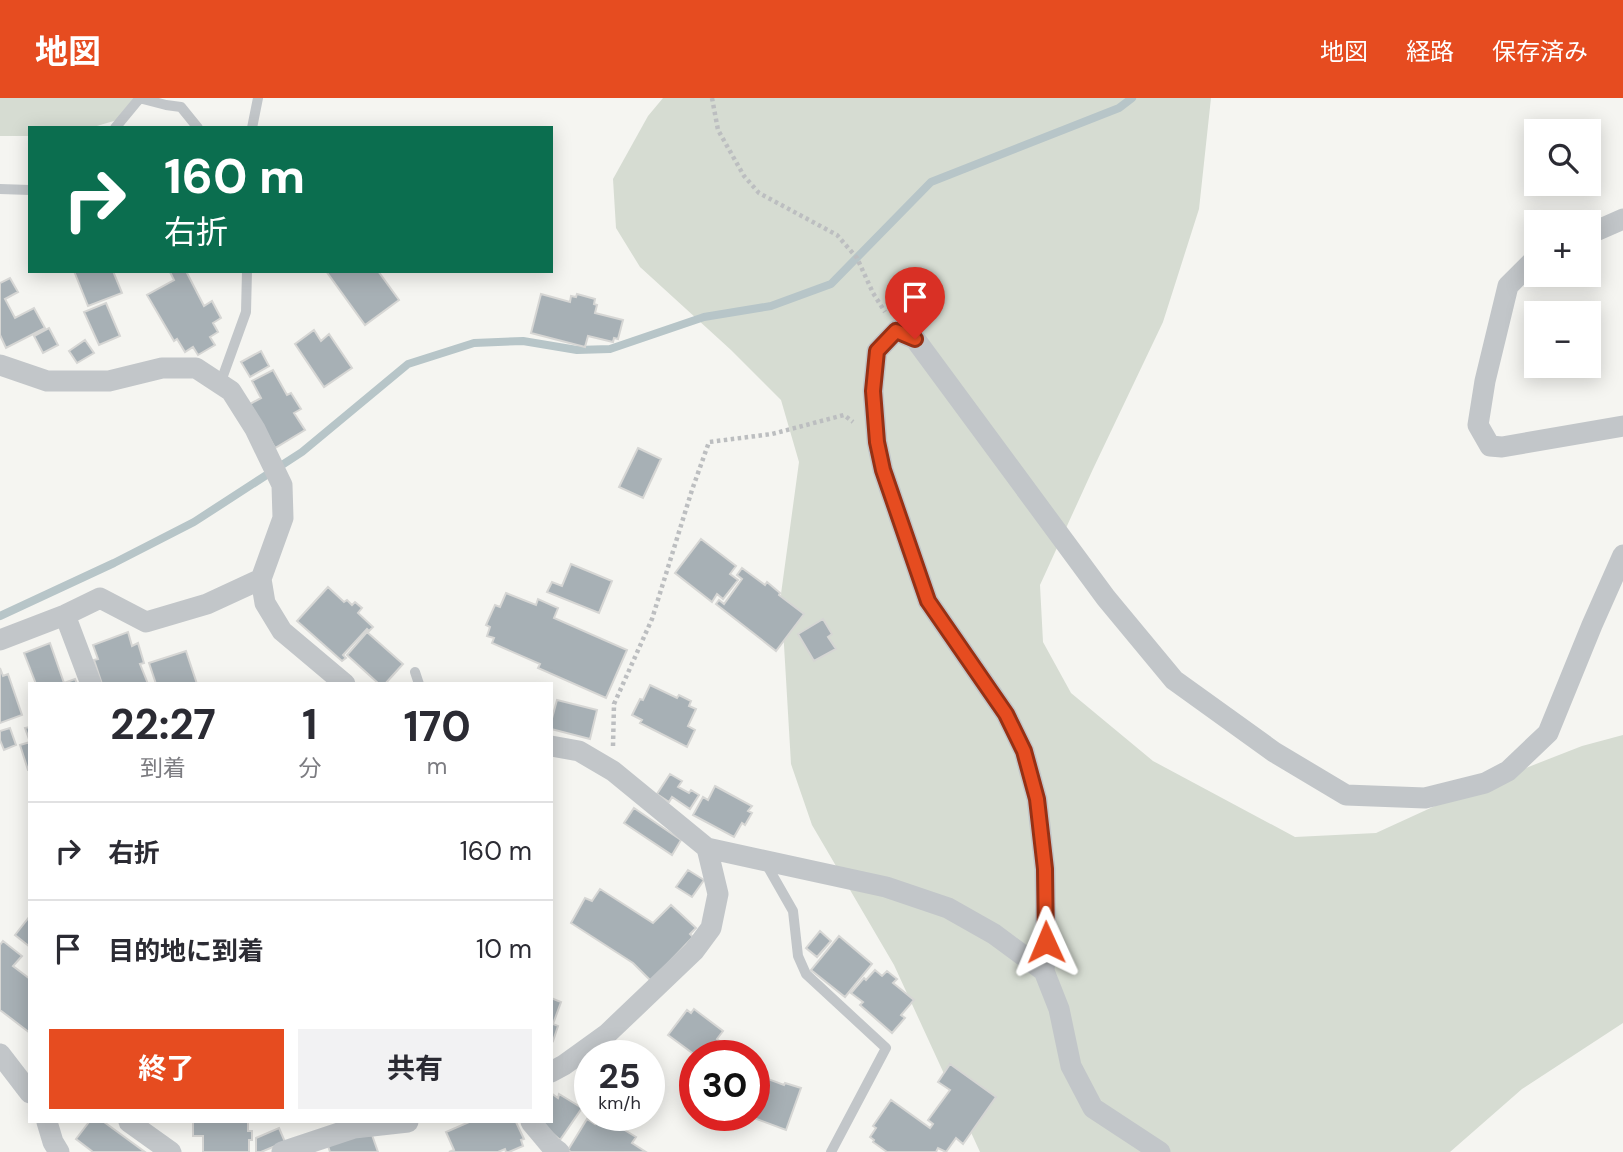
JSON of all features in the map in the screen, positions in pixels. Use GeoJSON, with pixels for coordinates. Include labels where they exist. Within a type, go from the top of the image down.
{"type":"FeatureCollection","features":[{"type":"Feature","properties":{"kind":"street"},"geometry":{"type":"LineString","coordinates":[[1601,229],[1623,219]]}},
{"type":"Feature","properties":{"kind":"street"},"geometry":{"type":"LineString","coordinates":[[1524,270],[1508,286],[1485,381],[1478,425],[1490,446],[1502,447],[1623,426]]}},
{"type":"Feature","properties":{"kind":"street"},"geometry":{"type":"LineString","coordinates":[[1160,1152],[1093,1108],[1071,1066],[1059,1009],[1044,971],[1045,869],[1037,799],[1024,751],[1006,714],[928,601],[883,470],[877,442],[873,391],[877,351],[896,331],[915,339],[1106,598],[1174,680],[1274,752],[1346,795],[1425,798],[1485,783],[1507,771],[1548,733],[1623,555]]}},
{"type":"Feature","properties":{"kind":"street"},"geometry":{"type":"LineString","coordinates":[[0,365],[47,381],[109,381],[162,368],[196,368],[231,391],[255,429],[282,485],[283,518],[261,579],[265,603],[282,631],[343,682]]}},
{"type":"Feature","properties":{"kind":"street"},"geometry":{"type":"LineString","coordinates":[[0,640],[65,615],[100,598],[146,622],[207,604],[261,579]]}},
{"type":"Feature","properties":{"kind":"street"},"geometry":{"type":"LineString","coordinates":[[65,615],[90,682]]}},
{"type":"Feature","properties":{"kind":"street"},"geometry":{"type":"LineString","coordinates":[[553,746],[579,751],[613,771],[707,848],[886,887],[948,908],[994,934],[1044,971]]}},
{"type":"Feature","properties":{"kind":"street"},"geometry":{"type":"LineString","coordinates":[[553,1071],[607,1034],[694,951],[711,929],[718,894],[707,848]]}},
{"type":"Feature","properties":{"kind":"street"},"geometry":{"type":"LineString","coordinates":[[0,1054],[28,1090]]}},
{"type":"Feature","properties":{"kind":"street"},"geometry":{"type":"LineString","coordinates":[[130,1123],[172,1152]]}},
{"type":"Feature","properties":{"kind":"street"},"geometry":{"type":"LineString","coordinates":[[282,1152],[313,1147],[354,1128],[399,1123]]}},
{"type":"Feature","properties":{"kind":"street"},"geometry":{"type":"LineString","coordinates":[[532,1123],[559,1152]]}},
{"type":"Feature","properties":{"kind":"lane"},"geometry":{"type":"LineString","coordinates":[[117,126],[139,98],[181,107],[196,126]]}},
{"type":"Feature","properties":{"kind":"lane"},"geometry":{"type":"LineString","coordinates":[[252,126],[258,98]]}},
{"type":"Feature","properties":{"kind":"lane"},"geometry":{"type":"LineString","coordinates":[[0,189],[28,190]]}},
{"type":"Feature","properties":{"kind":"lane"},"geometry":{"type":"LineString","coordinates":[[220,384],[246,312],[247,273]]}},
{"type":"Feature","properties":{"kind":"lane"},"geometry":{"type":"LineString","coordinates":[[415,672],[418,682]]}},
{"type":"Feature","properties":{"kind":"lane"},"geometry":{"type":"LineString","coordinates":[[764,860],[793,911],[798,956],[806,974],[886,1048],[831,1152]]}},
{"type":"Feature","properties":{"kind":"path"},"geometry":{"type":"LineString","coordinates":[[712,98],[718,130],[744,176],[759,193],[837,235],[857,258],[873,293],[896,331]]}},
{"type":"Feature","properties":{"kind":"path"},"geometry":{"type":"LineString","coordinates":[[613,771],[614,704],[652,619],[709,442],[772,434],[844,415],[877,442]]}},
{"type":"Feature","properties":{"kind":"shaded area"},"geometry":{"type":"Polygon","coordinates":[[[0,98],[149,98],[124,118],[97,126],[28,126],[28,136],[0,136],[0,98]]]}},
{"type":"Feature","properties":{"kind":"shaded area"},"geometry":{"type":"Polygon","coordinates":[[[663,98],[1211,98],[1199,209],[1163,322],[1040,585],[1043,642],[1071,693],[1153,761],[1295,837],[1376,833],[1472,789],[1582,746],[1623,735],[1623,1023],[1522,1089],[1450,1152],[980,1152],[894,965],[812,825],[791,764],[781,594],[799,462],[781,400],[640,267],[616,228],[613,179],[648,116],[663,98]]]}},
{"type":"Feature","properties":{"kind":"building"},"geometry":{"type":"Polygon","coordinates":[[[75,273],[114,273],[122,293],[88,306],[75,273]]]}},
{"type":"Feature","properties":{"kind":"building"},"geometry":{"type":"Polygon","coordinates":[[[170,273],[187,273],[204,306],[212,301],[221,318],[213,323],[218,332],[210,337],[215,345],[198,355],[193,347],[185,352],[177,339],[174,341],[147,295],[174,280],[170,273]]]}},
{"type":"Feature","properties":{"kind":"building"},"geometry":{"type":"Polygon","coordinates":[[[327,273],[379,273],[399,300],[365,325],[327,273]]]}},
{"type":"Feature","properties":{"kind":"building"},"geometry":{"type":"Polygon","coordinates":[[[10,278],[18,292],[5,299],[15,318],[34,308],[45,328],[6,348],[0,335],[0,283],[10,278]]]}},
{"type":"Feature","properties":{"kind":"building"},"geometry":{"type":"Polygon","coordinates":[[[541,294],[570,302],[571,296],[576,297],[577,294],[595,299],[595,313],[623,320],[618,339],[614,338],[613,342],[588,336],[585,347],[531,333],[541,294]]]}},
{"type":"Feature","properties":{"kind":"building"},"geometry":{"type":"Polygon","coordinates":[[[106,303],[120,336],[99,345],[84,312],[106,303]]]}},
{"type":"Feature","properties":{"kind":"building"},"geometry":{"type":"Polygon","coordinates":[[[49,328],[58,345],[43,353],[34,336],[49,328]]]}},
{"type":"Feature","properties":{"kind":"building"},"geometry":{"type":"Polygon","coordinates":[[[314,330],[321,341],[329,334],[352,368],[324,387],[295,344],[314,330]]]}},
{"type":"Feature","properties":{"kind":"building"},"geometry":{"type":"Polygon","coordinates":[[[85,340],[94,353],[77,363],[69,351],[85,340]]]}},
{"type":"Feature","properties":{"kind":"building"},"geometry":{"type":"Polygon","coordinates":[[[261,351],[269,366],[250,377],[241,362],[261,351]]]}},
{"type":"Feature","properties":{"kind":"building"},"geometry":{"type":"Polygon","coordinates":[[[273,370],[287,395],[291,393],[301,409],[294,413],[305,430],[275,448],[250,404],[261,398],[252,381],[273,370]]]}},
{"type":"Feature","properties":{"kind":"building"},"geometry":{"type":"Polygon","coordinates":[[[638,448],[661,459],[643,498],[619,487],[638,448]]]}},
{"type":"Feature","properties":{"kind":"building"},"geometry":{"type":"Polygon","coordinates":[[[701,539],[736,566],[730,574],[738,580],[723,599],[717,594],[712,602],[675,573],[701,539]]]}},
{"type":"Feature","properties":{"kind":"building"},"geometry":{"type":"Polygon","coordinates":[[[571,564],[612,581],[599,613],[547,592],[552,582],[562,586],[571,564]]]}},
{"type":"Feature","properties":{"kind":"building"},"geometry":{"type":"Polygon","coordinates":[[[742,568],[765,585],[767,582],[804,614],[776,651],[716,604],[719,600],[724,604],[742,579],[737,575],[742,568]]]}},
{"type":"Feature","properties":{"kind":"building"},"geometry":{"type":"Polygon","coordinates":[[[328,587],[344,602],[347,600],[352,605],[355,602],[362,608],[358,613],[373,627],[369,631],[367,629],[343,655],[346,658],[342,661],[297,621],[328,587]]]}},
{"type":"Feature","properties":{"kind":"building"},"geometry":{"type":"Polygon","coordinates":[[[506,593],[536,605],[538,599],[558,608],[554,618],[627,650],[606,698],[538,668],[540,664],[492,643],[494,638],[487,636],[490,627],[486,625],[495,605],[500,607],[506,593]]]}},
{"type":"Feature","properties":{"kind":"building"},"geometry":{"type":"Polygon","coordinates":[[[823,619],[832,634],[828,637],[836,649],[814,661],[798,634],[823,619]]]}},
{"type":"Feature","properties":{"kind":"building"},"geometry":{"type":"Polygon","coordinates":[[[128,632],[132,646],[138,643],[144,663],[140,664],[147,682],[101,682],[94,660],[98,659],[93,645],[128,632]]]}},
{"type":"Feature","properties":{"kind":"building"},"geometry":{"type":"Polygon","coordinates":[[[367,632],[403,664],[387,682],[377,682],[347,655],[367,632]]]}},
{"type":"Feature","properties":{"kind":"building"},"geometry":{"type":"Polygon","coordinates":[[[50,643],[64,682],[35,682],[24,653],[50,643]]]}},
{"type":"Feature","properties":{"kind":"building"},"geometry":{"type":"Polygon","coordinates":[[[186,651],[196,682],[155,682],[149,663],[186,651]]]}},
{"type":"Feature","properties":{"kind":"building"},"geometry":{"type":"Polygon","coordinates":[[[0,668],[3,676],[8,674],[22,715],[0,723],[0,668]]]}},
{"type":"Feature","properties":{"kind":"building"},"geometry":{"type":"Polygon","coordinates":[[[650,685],[677,698],[679,695],[691,701],[689,706],[696,709],[688,726],[695,730],[687,747],[640,723],[642,720],[632,715],[650,685]]]}},
{"type":"Feature","properties":{"kind":"building"},"geometry":{"type":"Polygon","coordinates":[[[557,700],[597,710],[590,739],[553,730],[557,700]]]}},
{"type":"Feature","properties":{"kind":"building"},"geometry":{"type":"Polygon","coordinates":[[[10,728],[16,745],[4,750],[0,731],[10,728]]]}},
{"type":"Feature","properties":{"kind":"building"},"geometry":{"type":"Polygon","coordinates":[[[28,743],[28,770],[20,745],[28,743]]]}},
{"type":"Feature","properties":{"kind":"building"},"geometry":{"type":"Polygon","coordinates":[[[670,774],[682,781],[678,787],[699,795],[690,809],[672,797],[669,802],[657,794],[670,774]]]}},
{"type":"Feature","properties":{"kind":"building"},"geometry":{"type":"Polygon","coordinates":[[[715,786],[752,806],[748,811],[752,813],[734,837],[693,815],[703,797],[708,800],[715,786]]]}},
{"type":"Feature","properties":{"kind":"building"},"geometry":{"type":"Polygon","coordinates":[[[634,808],[681,840],[672,855],[624,823],[634,808]]]}},
{"type":"Feature","properties":{"kind":"building"},"geometry":{"type":"Polygon","coordinates":[[[688,870],[704,880],[692,897],[676,887],[688,870]]]}},
{"type":"Feature","properties":{"kind":"building"},"geometry":{"type":"Polygon","coordinates":[[[600,889],[653,923],[671,905],[696,928],[690,934],[693,937],[651,981],[633,963],[571,923],[585,898],[592,901],[600,889]]]}},
{"type":"Feature","properties":{"kind":"building"},"geometry":{"type":"Polygon","coordinates":[[[28,919],[28,945],[15,935],[28,919]]]}},
{"type":"Feature","properties":{"kind":"building"},"geometry":{"type":"Polygon","coordinates":[[[820,931],[831,941],[817,957],[806,948],[820,931]]]}},
{"type":"Feature","properties":{"kind":"building"},"geometry":{"type":"Polygon","coordinates":[[[839,936],[872,964],[845,997],[811,970],[839,936]]]}},
{"type":"Feature","properties":{"kind":"building"},"geometry":{"type":"Polygon","coordinates":[[[3,941],[22,956],[13,966],[28,977],[28,1031],[0,1010],[0,945],[3,941]]]}},
{"type":"Feature","properties":{"kind":"building"},"geometry":{"type":"Polygon","coordinates":[[[875,970],[882,976],[887,971],[897,979],[893,983],[914,1000],[901,1015],[905,1018],[892,1033],[860,1005],[863,1002],[851,993],[875,970]]]}},
{"type":"Feature","properties":{"kind":"building"},"geometry":{"type":"Polygon","coordinates":[[[553,999],[561,1002],[553,1024],[553,999]]]}},
{"type":"Feature","properties":{"kind":"building"},"geometry":{"type":"Polygon","coordinates":[[[694,1009],[723,1031],[718,1040],[679,1040],[679,1043],[668,1035],[687,1010],[691,1013],[694,1009]]]}},
{"type":"Feature","properties":{"kind":"building"},"geometry":{"type":"Polygon","coordinates":[[[553,1024],[558,1026],[553,1041],[553,1024]]]}},
{"type":"Feature","properties":{"kind":"building"},"geometry":{"type":"Polygon","coordinates":[[[950,1064],[996,1097],[963,1144],[956,1138],[946,1152],[938,1148],[936,1152],[887,1152],[873,1142],[870,1137],[876,1128],[873,1126],[891,1100],[930,1128],[933,1124],[928,1120],[950,1090],[938,1082],[950,1064]]]}},
{"type":"Feature","properties":{"kind":"building"},"geometry":{"type":"Polygon","coordinates":[[[770,1080],[801,1088],[786,1130],[770,1124],[770,1080]]]}},
{"type":"Feature","properties":{"kind":"building"},"geometry":{"type":"Polygon","coordinates":[[[553,1094],[558,1098],[559,1094],[574,1103],[574,1120],[560,1140],[541,1123],[553,1123],[553,1094]]]}},
{"type":"Feature","properties":{"kind":"building"},"geometry":{"type":"Polygon","coordinates":[[[88,1123],[105,1123],[145,1152],[93,1152],[76,1139],[88,1123]]]}},
{"type":"Feature","properties":{"kind":"building"},"geometry":{"type":"Polygon","coordinates":[[[193,1123],[248,1123],[248,1131],[252,1131],[249,1152],[203,1152],[203,1136],[193,1136],[193,1123]]]}},
{"type":"Feature","properties":{"kind":"building"},"geometry":{"type":"Polygon","coordinates":[[[467,1123],[516,1123],[524,1139],[521,1140],[523,1146],[509,1152],[505,1149],[498,1152],[449,1152],[454,1150],[446,1132],[467,1123]]]}},
{"type":"Feature","properties":{"kind":"building"},"geometry":{"type":"Polygon","coordinates":[[[279,1128],[285,1142],[256,1152],[256,1138],[279,1128]]]}},
{"type":"Feature","properties":{"kind":"building"},"geometry":{"type":"Polygon","coordinates":[[[580,1131],[626,1131],[636,1137],[632,1143],[646,1152],[571,1152],[568,1150],[580,1131]]]}},
{"type":"Feature","properties":{"kind":"building"},"geometry":{"type":"Polygon","coordinates":[[[372,1135],[378,1152],[330,1152],[328,1146],[353,1137],[372,1135]]]}},
{"type":"Feature","properties":{"kind":"waterway"},"geometry":{"type":"LineString","coordinates":[[0,616],[194,522],[302,452],[408,364],[474,343],[523,341],[577,350],[610,349],[704,317],[771,306],[831,284],[931,182],[1119,108],[1132,98]]}},
{"type":"Feature","properties":{"kind":"route"},"geometry":{"type":"LineString","coordinates":[[915,339],[896,331],[877,351],[873,391],[877,442],[883,470],[928,601],[1006,714],[1024,751],[1037,799],[1045,869],[1046,942]]}}]}
